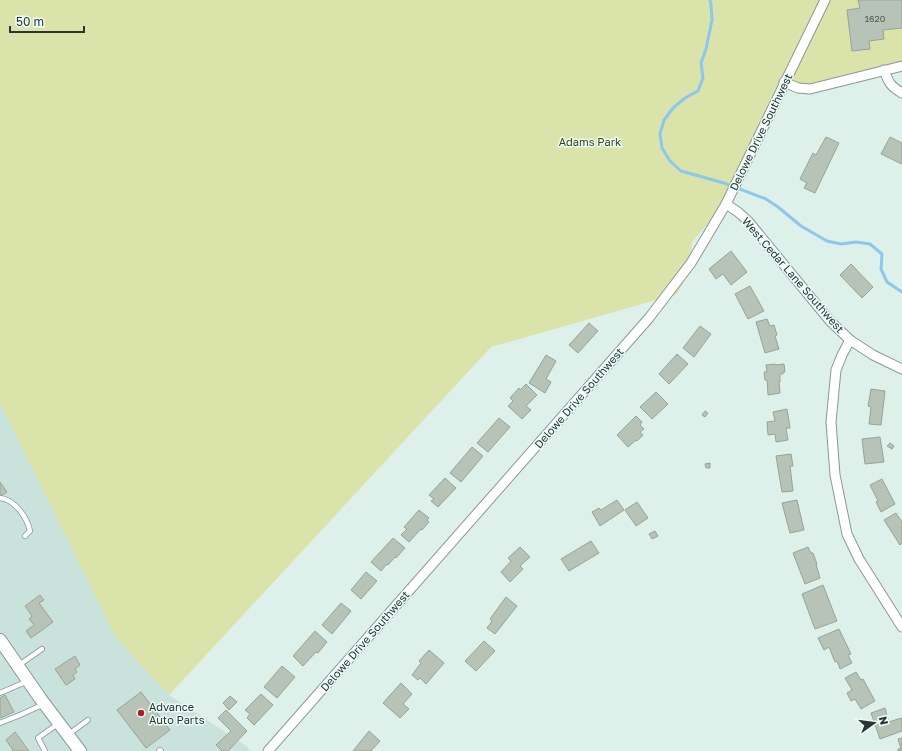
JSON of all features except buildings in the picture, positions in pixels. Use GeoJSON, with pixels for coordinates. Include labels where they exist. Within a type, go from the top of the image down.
{"type":"FeatureCollection","features":[{"type":"Feature","properties":{"kind":"main road"},"geometry":{"type":"LineString","coordinates":[[0,640],[4,652],[18,666],[44,704],[80,751]]}},
{"type":"Feature","properties":{"kind":"street","name":"Delowe Drive Southwest"},"geometry":{"type":"LineString","coordinates":[[268,751],[649,318],[691,263],[726,204],[824,0]]}},
{"type":"Feature","properties":{"kind":"street"},"geometry":{"type":"LineString","coordinates":[[784,82],[798,88],[810,89],[902,66]]}},
{"type":"Feature","properties":{"kind":"street"},"geometry":{"type":"LineString","coordinates":[[884,70],[888,81],[893,88],[902,93]]}},
{"type":"Feature","properties":{"kind":"street","name":"West Cedar Lane Southwest"},"geometry":{"type":"LineString","coordinates":[[726,204],[748,221],[830,321],[850,340],[873,355],[902,369]]}},
{"type":"Feature","properties":{"kind":"street"},"geometry":{"type":"LineString","coordinates":[[850,340],[842,354],[836,370],[831,422],[834,475],[847,534],[859,559],[902,627]]}},
{"type":"Feature","properties":{"kind":"lane"},"geometry":{"type":"LineString","coordinates":[[0,498],[5,499],[16,507],[25,518],[30,531],[25,536]]}},
{"type":"Feature","properties":{"kind":"lane"},"geometry":{"type":"LineString","coordinates":[[18,666],[42,649]]}},
{"type":"Feature","properties":{"kind":"lane"},"geometry":{"type":"LineString","coordinates":[[0,693],[28,680]]}},
{"type":"Feature","properties":{"kind":"lane"},"geometry":{"type":"LineString","coordinates":[[0,723],[44,704]]}},
{"type":"Feature","properties":{"kind":"lane"},"geometry":{"type":"LineString","coordinates":[[68,735],[88,720]]}},
{"type":"Feature","properties":{"kind":"lane"},"geometry":{"type":"LineString","coordinates":[[45,751],[38,738],[59,723]]}},
{"type":"Feature","properties":{"kind":"shaded area"},"geometry":{"type":"Polygon","coordinates":[[[0,403],[116,638],[169,695],[246,746],[251,751],[0,751],[0,403]]]}},
{"type":"Feature","properties":{"kind":"green space","name":"Adams Park"},"geometry":{"type":"Polygon","coordinates":[[[0,0],[902,0],[902,67],[817,87],[785,85],[734,193],[692,242],[690,271],[677,294],[491,347],[169,695],[116,638],[0,403],[0,0]]]}},
{"type":"Feature","properties":{"kind":"waterway"},"geometry":{"type":"LineString","coordinates":[[710,0],[712,20],[706,49],[701,63],[703,78],[698,91],[685,98],[673,108],[664,120],[660,134],[662,148],[670,161],[681,171],[724,183],[766,199],[801,226],[827,241],[841,244],[856,242],[870,244],[882,254],[881,269],[887,282],[902,292]]}},
{"type":"Feature","properties":{"kind":"place","name":"Advance Auto Parts"},"geometry":{"type":"Point","coordinates":[141,713]}}]}
